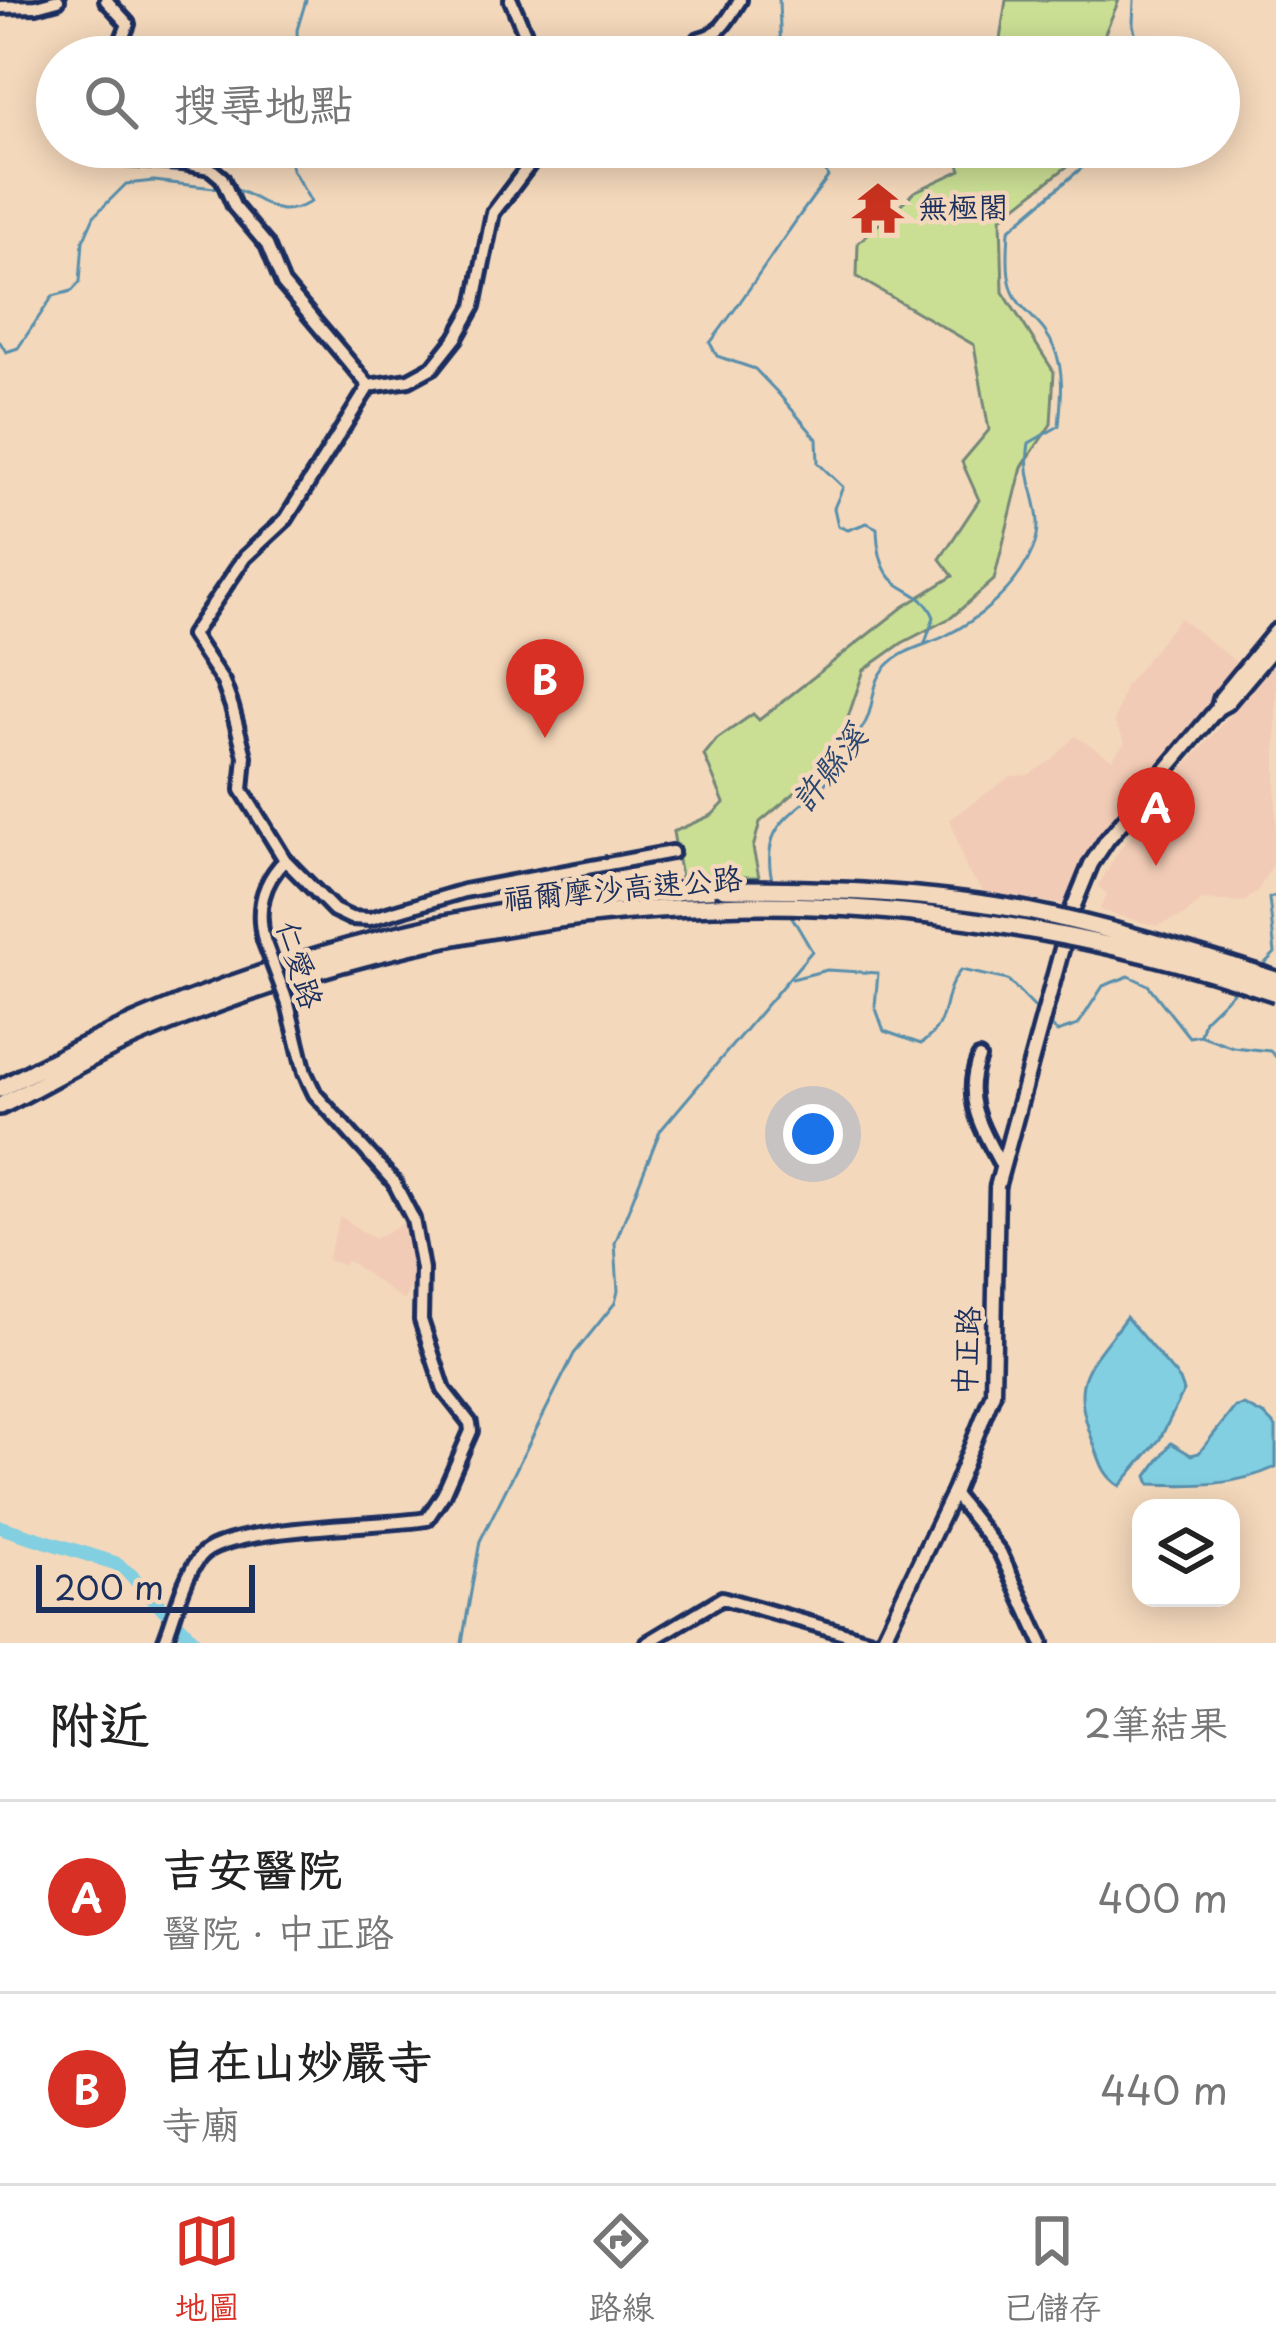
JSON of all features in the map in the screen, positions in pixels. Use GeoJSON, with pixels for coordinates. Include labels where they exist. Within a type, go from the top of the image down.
{"type":"FeatureCollection","features":[{"type":"Feature","properties":{"kind":"highway","name":"福爾摩沙高速公路"},"geometry":{"type":"LineString","coordinates":[[0,1090],[127,1026],[249,976],[345,946],[470,916],[575,901],[724,889],[900,894],[1025,911],[1156,942],[1276,980]]}},
{"type":"Feature","properties":{"kind":"highway","name":"福爾摩沙高速公路"},"geometry":{"type":"LineString","coordinates":[[0,1106],[135,1036],[262,986],[379,951],[518,922],[640,909],[776,903],[987,925],[1160,958],[1276,993]]}},
{"type":"Feature","properties":{"kind":"main road"},"geometry":{"type":"LineString","coordinates":[[1218,708],[1221,698],[1276,631]]}},
{"type":"Feature","properties":{"kind":"main road"},"geometry":{"type":"LineString","coordinates":[[1218,708],[1276,645]]}},
{"type":"Feature","properties":{"kind":"main road","name":"中正路"},"geometry":{"type":"LineString","coordinates":[[880,1643],[987,1416],[996,1377],[993,1222],[1001,1165],[1078,895],[1099,852],[1218,708]]}},
{"type":"Feature","properties":{"kind":"street"},"geometry":{"type":"LineString","coordinates":[[0,7],[58,0]]}},
{"type":"Feature","properties":{"kind":"street"},"geometry":{"type":"LineString","coordinates":[[106,0],[128,24],[123,36]]}},
{"type":"Feature","properties":{"kind":"street"},"geometry":{"type":"LineString","coordinates":[[512,0],[527,36]]}},
{"type":"Feature","properties":{"kind":"street"},"geometry":{"type":"LineString","coordinates":[[713,36],[740,0]]}},
{"type":"Feature","properties":{"kind":"street"},"geometry":{"type":"LineString","coordinates":[[210,168],[229,187],[234,206],[267,245],[283,284],[369,386]]}},
{"type":"Feature","properties":{"kind":"street"},"geometry":{"type":"LineString","coordinates":[[526,168],[493,213],[474,306],[456,338],[433,367],[409,380],[369,386],[286,519],[245,557],[192,635],[223,682],[232,707],[245,756],[242,790],[286,860],[334,910],[350,918],[370,919],[464,891],[672,852]]}},
{"type":"Feature","properties":{"kind":"street","name":"仁愛路"},"geometry":{"type":"LineString","coordinates":[[164,1643],[196,1563],[214,1545],[247,1537],[427,1519],[471,1432],[470,1423],[444,1390],[421,1320],[422,1269],[413,1219],[394,1182],[315,1094],[305,1073],[259,920],[261,899],[275,870],[286,860]]}},
{"type":"Feature","properties":{"kind":"street"},"geometry":{"type":"LineString","coordinates":[[979,1058],[972,1074],[971,1098],[1001,1165]]}},
{"type":"Feature","properties":{"kind":"street"},"geometry":{"type":"LineString","coordinates":[[953,1493],[1000,1552],[1042,1643]]}},
{"type":"Feature","properties":{"kind":"street"},"geometry":{"type":"LineString","coordinates":[[647,1643],[722,1598],[880,1643]]}},
{"type":"Feature","properties":{"kind":"shaded area"},"geometry":{"type":"Polygon","coordinates":[[[1180,618],[1241,666],[1101,837],[1067,905],[985,892],[967,871],[950,819],[1011,776],[1028,775],[1052,760],[1075,736],[1112,759],[1125,742],[1114,722],[1125,686],[1180,618]]]}},
{"type":"Feature","properties":{"kind":"shaded area"},"geometry":{"type":"Polygon","coordinates":[[[1276,662],[1276,859],[1257,892],[1244,902],[1202,900],[1183,916],[1156,926],[1099,910],[1107,894],[1098,886],[1121,847],[1276,662]]]}},
{"type":"Feature","properties":{"kind":"shaded area"},"geometry":{"type":"Polygon","coordinates":[[[340,1216],[374,1239],[407,1221],[419,1267],[404,1301],[349,1261],[342,1265],[327,1260],[340,1216]]]}},
{"type":"Feature","properties":{"kind":"green space"},"geometry":{"type":"Polygon","coordinates":[[[1006,0],[1119,0],[1106,36],[1001,36],[1006,0]]]}},
{"type":"Feature","properties":{"kind":"green space"},"geometry":{"type":"Polygon","coordinates":[[[1065,168],[1001,218],[1003,292],[1054,372],[1051,424],[1022,467],[994,580],[952,617],[864,670],[843,732],[823,769],[760,822],[753,848],[759,877],[681,877],[673,832],[712,815],[724,803],[704,755],[717,739],[753,714],[759,720],[903,607],[953,576],[940,559],[979,500],[962,462],[989,430],[974,345],[857,277],[858,243],[914,192],[961,170],[1065,168]]]}},
{"type":"Feature","properties":{"kind":"water"},"geometry":{"type":"Polygon","coordinates":[[[1126,1317],[1180,1380],[1184,1391],[1160,1439],[1120,1486],[1099,1459],[1082,1390],[1091,1364],[1126,1317]]]}},
{"type":"Feature","properties":{"kind":"water"},"geometry":{"type":"Polygon","coordinates":[[[1244,1405],[1276,1427],[1276,1467],[1214,1483],[1150,1484],[1147,1476],[1171,1443],[1191,1455],[1199,1453],[1235,1407],[1244,1405]]]}},
{"type":"Feature","properties":{"kind":"waterway"},"geometry":{"type":"LineString","coordinates":[[297,36],[306,0]]}},
{"type":"Feature","properties":{"kind":"waterway"},"geometry":{"type":"LineString","coordinates":[[779,0],[780,36]]}},
{"type":"Feature","properties":{"kind":"waterway","name":"許縣溪"},"geometry":{"type":"LineString","coordinates":[[1134,0],[1136,36]]}},
{"type":"Feature","properties":{"kind":"waterway"},"geometry":{"type":"LineString","coordinates":[[233,189],[277,209],[298,208],[311,202],[292,168]]}},
{"type":"Feature","properties":{"kind":"waterway"},"geometry":{"type":"LineString","coordinates":[[824,168],[828,177],[710,343],[717,356],[755,369],[817,439],[818,463],[843,487],[834,508],[838,526],[848,530],[867,523],[877,528],[884,568],[900,586],[919,597],[934,617],[925,643]]}},
{"type":"Feature","properties":{"kind":"waterway","name":"許縣溪"},"geometry":{"type":"LineString","coordinates":[[773,883],[770,855],[777,830],[838,765],[867,718],[886,667],[983,612],[1018,576],[1033,549],[1038,523],[1028,473],[1029,443],[1059,426],[1061,378],[1052,343],[1012,288],[1009,230],[1081,168]]}},
{"type":"Feature","properties":{"kind":"waterway"},"geometry":{"type":"LineString","coordinates":[[0,342],[6,352],[18,348],[53,296],[72,291],[80,282],[83,241],[94,216],[126,184],[154,181],[223,189]]}},
{"type":"Feature","properties":{"kind":"waterway"},"geometry":{"type":"LineString","coordinates":[[1261,967],[1275,953],[1269,898],[1276,896]]}},
{"type":"Feature","properties":{"kind":"waterway","name":"許縣溪"},"geometry":{"type":"LineString","coordinates":[[462,1643],[480,1541],[574,1354],[615,1303],[615,1243],[660,1131],[812,951],[789,912]]}},
{"type":"Feature","properties":{"kind":"waterway"},"geometry":{"type":"LineString","coordinates":[[792,979],[827,970],[878,973],[875,1006],[884,1031],[921,1044],[938,1026],[961,970],[1008,980],[1039,1012]]}},
{"type":"Feature","properties":{"kind":"waterway"},"geometry":{"type":"LineString","coordinates":[[1049,1024],[1057,1032],[1078,1025],[1103,986],[1129,976],[1148,985],[1189,1037],[1200,1035],[1204,1020],[1236,989]]}},
{"type":"Feature","properties":{"kind":"waterway"},"geometry":{"type":"LineString","coordinates":[[1200,1035],[1233,1047],[1270,1051],[1276,1057]]}},
{"type":"Feature","properties":{"kind":"waterway","name":"許縣溪"},"geometry":{"type":"LineString","coordinates":[[0,1527],[115,1563],[196,1643]]}},
{"type":"Feature","properties":{"kind":"place","name":"無極閣"},"geometry":{"type":"Point","coordinates":[878,208]}},
{"type":"Feature","properties":{"kind":"place","name":"自在山妙嚴寺"},"geometry":{"type":"Point","coordinates":[545,738]}},
{"type":"Feature","properties":{"kind":"place","name":"吉安醫院"},"geometry":{"type":"Point","coordinates":[1156,866]}}]}
